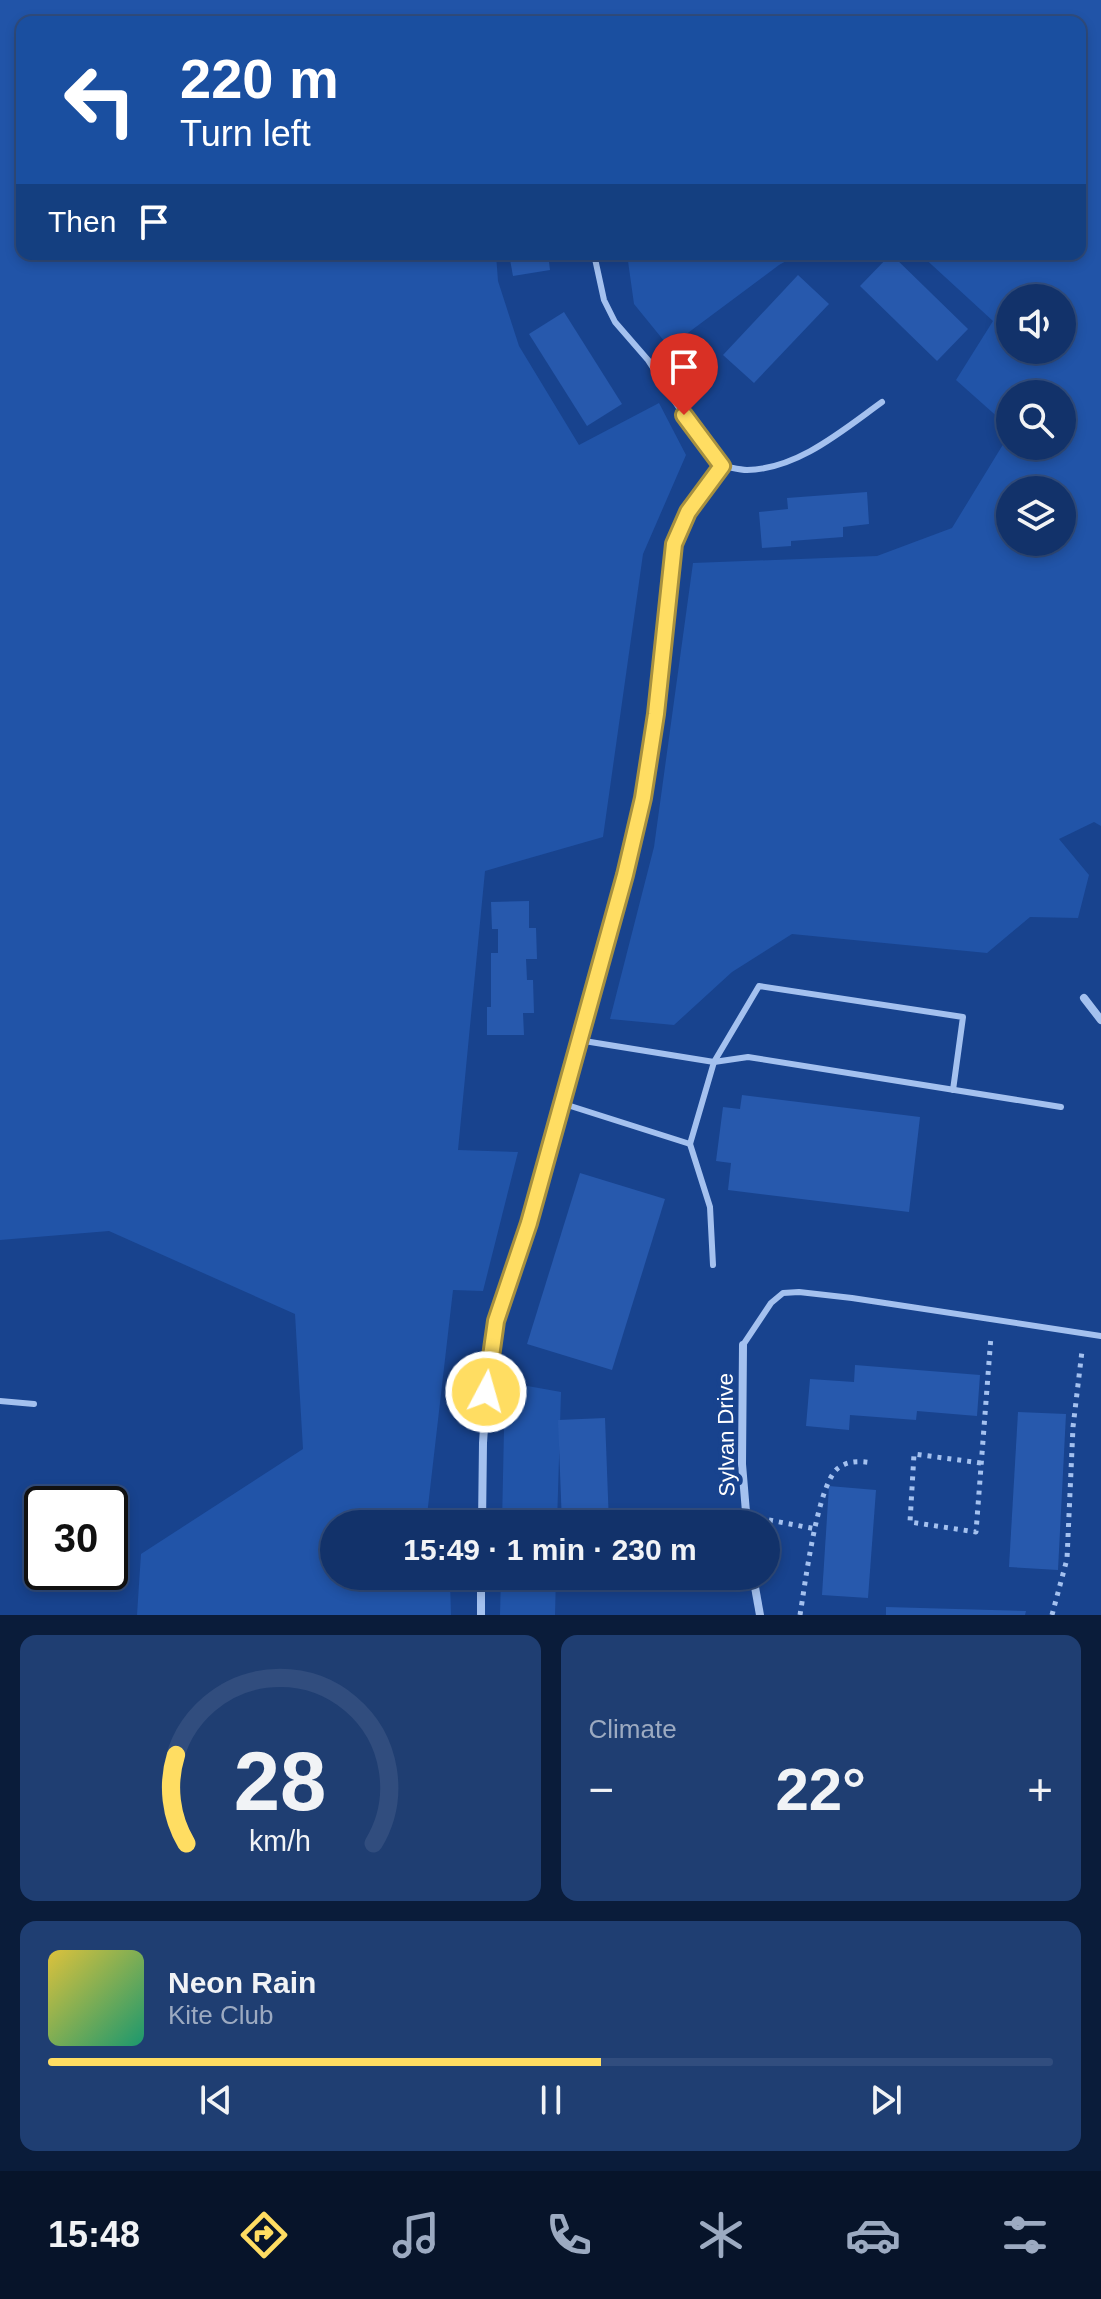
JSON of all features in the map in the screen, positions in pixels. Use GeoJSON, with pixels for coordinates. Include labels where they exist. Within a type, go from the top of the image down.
{"type":"FeatureCollection","features":[{"type":"Feature","properties":{"kind":"street"},"geometry":{"type":"LineString","coordinates":[[482,1510],[488,1366],[496,1321],[529,1223],[625,875],[643,798],[656,714],[674,544],[688,512],[722,466]]}},
{"type":"Feature","properties":{"kind":"street"},"geometry":{"type":"LineString","coordinates":[[1084,998],[1101,1020]]}},
{"type":"Feature","properties":{"kind":"street","name":"Sylvan Drive"},"geometry":{"type":"LineString","coordinates":[[743,1345],[742,1464],[746,1510]]}},
{"type":"Feature","properties":{"kind":"street"},"geometry":{"type":"LineString","coordinates":[[481,1590],[481,1615]]}},
{"type":"Feature","properties":{"kind":"street"},"geometry":{"type":"LineString","coordinates":[[756,1590],[760,1615]]}},
{"type":"Feature","properties":{"kind":"lane"},"geometry":{"type":"LineString","coordinates":[[595,260],[604,300],[615,322],[648,360],[696,434],[722,466],[746,470],[790,460],[817,448],[882,402]]}},
{"type":"Feature","properties":{"kind":"lane"},"geometry":{"type":"LineString","coordinates":[[713,1265],[710,1207],[690,1144],[714,1062],[759,986],[963,1017],[953,1090]]}},
{"type":"Feature","properties":{"kind":"lane"},"geometry":{"type":"LineString","coordinates":[[578,1040],[714,1062],[748,1057],[1061,1107]]}},
{"type":"Feature","properties":{"kind":"lane"},"geometry":{"type":"LineString","coordinates":[[561,1103],[690,1144]]}},
{"type":"Feature","properties":{"kind":"lane"},"geometry":{"type":"LineString","coordinates":[[743,1345],[759,1317],[783,1293],[799,1292],[1101,1336]]}},
{"type":"Feature","properties":{"kind":"lane"},"geometry":{"type":"LineString","coordinates":[[0,1401],[34,1404]]}},
{"type":"Feature","properties":{"kind":"path"},"geometry":{"type":"LineString","coordinates":[[981,1463],[914,1454],[910,1522],[976,1532],[993,1319]]}},
{"type":"Feature","properties":{"kind":"path"},"geometry":{"type":"LineString","coordinates":[[1052,1615],[1067,1559],[1073,1427],[1084,1333]]}},
{"type":"Feature","properties":{"kind":"path"},"geometry":{"type":"LineString","coordinates":[[800,1615],[827,1482],[848,1463],[873,1463]]}},
{"type":"Feature","properties":{"kind":"path"},"geometry":{"type":"LineString","coordinates":[[780,1522],[816,1529]]}},
{"type":"Feature","properties":{"kind":"shaded area"},"geometry":{"type":"Polygon","coordinates":[[[0,0],[1101,0],[1101,826],[1094,822],[1059,839],[1089,875],[1078,918],[1030,917],[987,953],[792,934],[732,972],[674,1025],[610,1019],[654,847],[693,563],[877,556],[952,528],[996,456],[996,460],[1076,460],[1076,380],[996,380],[996,416],[956,380],[993,321],[927,260],[1086,260],[1086,16],[16,16],[16,260],[496,260],[498,281],[519,346],[579,445],[659,403],[686,455],[643,554],[603,837],[485,871],[458,1150],[518,1152],[483,1291],[453,1290],[428,1510],[320,1510],[320,1590],[450,1590],[451,1615],[137,1615],[141,1554],[303,1449],[295,1314],[109,1231],[0,1240],[0,0]]]}},
{"type":"Feature","properties":{"kind":"shaded area"},"geometry":{"type":"Polygon","coordinates":[[[628,260],[788,260],[669,347],[634,304],[628,260]]]}},
{"type":"Feature","properties":{"kind":"shaded area"},"geometry":{"type":"Polygon","coordinates":[[[505,1382],[561,1392],[557,1510],[502,1510],[505,1382]]]}},
{"type":"Feature","properties":{"kind":"shaded area"},"geometry":{"type":"Polygon","coordinates":[[[501,1590],[556,1590],[555,1615],[500,1615],[501,1590]]]}},
{"type":"Feature","properties":{"kind":"building"},"geometry":{"type":"Polygon","coordinates":[[[510,260],[549,260],[550,270],[513,276],[510,260]]]}},
{"type":"Feature","properties":{"kind":"building"},"geometry":{"type":"Polygon","coordinates":[[[885,260],[897,260],[968,329],[937,361],[860,286],[885,260]]]}},
{"type":"Feature","properties":{"kind":"building"},"geometry":{"type":"Polygon","coordinates":[[[798,275],[829,304],[754,383],[723,355],[798,275]]]}},
{"type":"Feature","properties":{"kind":"building"},"geometry":{"type":"Polygon","coordinates":[[[564,312],[622,404],[587,426],[529,334],[564,312]]]}},
{"type":"Feature","properties":{"kind":"building"},"geometry":{"type":"Polygon","coordinates":[[[867,492],[869,524],[843,527],[843,537],[791,541],[791,546],[762,548],[759,512],[788,509],[787,498],[867,492]]]}},
{"type":"Feature","properties":{"kind":"building"},"geometry":{"type":"Polygon","coordinates":[[[529,901],[529,928],[536,928],[537,959],[526,959],[527,980],[533,980],[534,1013],[523,1013],[524,1035],[487,1035],[487,1007],[491,1007],[491,953],[498,953],[498,929],[492,929],[491,902],[529,901]]]}},
{"type":"Feature","properties":{"kind":"building"},"geometry":{"type":"Polygon","coordinates":[[[742,1095],[920,1117],[909,1212],[728,1190],[731,1163],[716,1161],[723,1107],[740,1109],[742,1095]]]}},
{"type":"Feature","properties":{"kind":"building"},"geometry":{"type":"Polygon","coordinates":[[[580,1173],[665,1199],[612,1370],[527,1344],[580,1173]]]}},
{"type":"Feature","properties":{"kind":"building"},"geometry":{"type":"Polygon","coordinates":[[[855,1365],[980,1375],[977,1416],[917,1411],[916,1420],[850,1415],[849,1430],[806,1426],[810,1379],[854,1382],[855,1365]]]}},
{"type":"Feature","properties":{"kind":"building"},"geometry":{"type":"Polygon","coordinates":[[[1018,1412],[1066,1414],[1058,1570],[1009,1567],[1018,1412]]]}},
{"type":"Feature","properties":{"kind":"building"},"geometry":{"type":"Polygon","coordinates":[[[605,1418],[608,1510],[561,1510],[558,1420],[605,1418]]]}},
{"type":"Feature","properties":{"kind":"building"},"geometry":{"type":"Polygon","coordinates":[[[829,1486],[876,1490],[868,1598],[822,1595],[829,1486]]]}},
{"type":"Feature","properties":{"kind":"building"},"geometry":{"type":"Polygon","coordinates":[[[886,1607],[1026,1611],[1025,1615],[886,1615],[886,1607]]]}},
{"type":"Feature","properties":{"kind":"route"},"geometry":{"type":"LineString","coordinates":[[486,1392],[496,1321],[529,1223],[625,875],[643,798],[656,714],[674,544],[688,512],[722,466],[684,415]]}}]}
